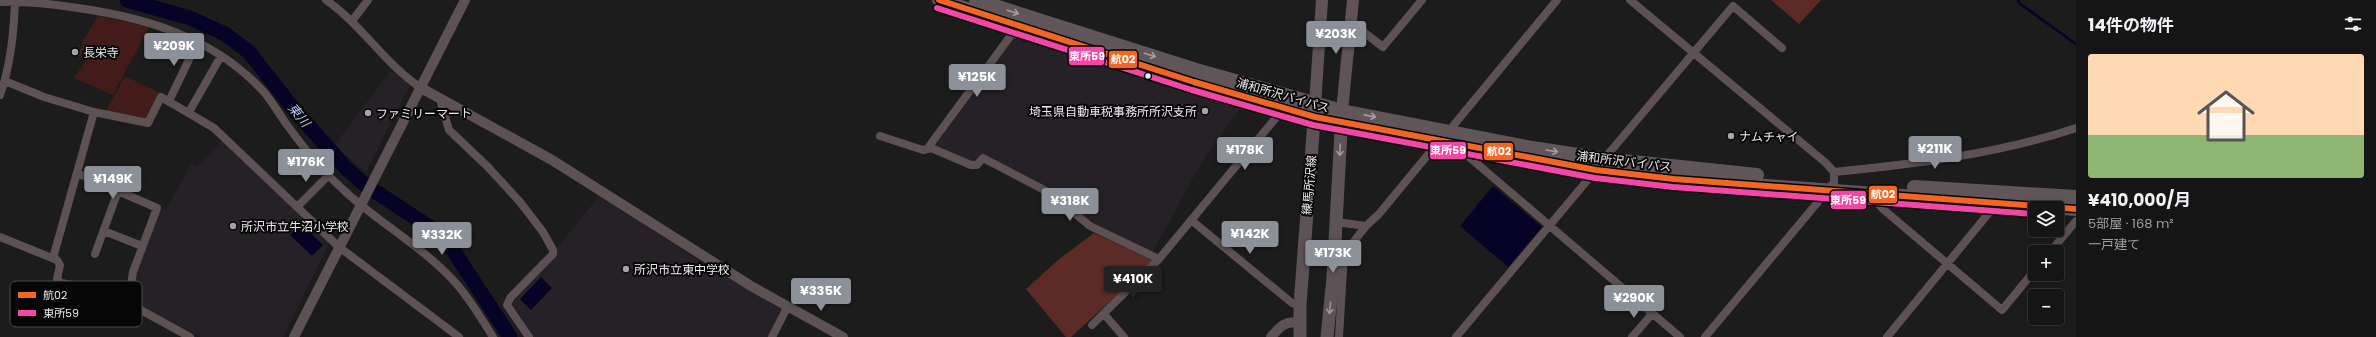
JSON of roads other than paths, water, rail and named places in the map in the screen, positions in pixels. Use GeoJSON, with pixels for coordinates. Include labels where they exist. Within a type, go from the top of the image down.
{"type":"FeatureCollection","features":[{"type":"Feature","properties":{"kind":"highway","name":"浦和所沢バイパス"},"geometry":{"type":"LineString","coordinates":[[939,0],[1017,27],[1284,108],[1315,111]]}},
{"type":"Feature","properties":{"kind":"highway","name":"浦和所沢バイパス"},"geometry":{"type":"LineString","coordinates":[[976,0],[1196,70],[1315,111],[1447,138],[1600,165],[2076,197]]}},
{"type":"Feature","properties":{"kind":"highway","name":"浦和所沢バイパス"},"geometry":{"type":"LineString","coordinates":[[1832,181],[1868,193],[2076,209]]}},
{"type":"Feature","properties":{"kind":"main road"},"geometry":{"type":"LineString","coordinates":[[1315,111],[1322,0]]}},
{"type":"Feature","properties":{"kind":"main road"},"geometry":{"type":"LineString","coordinates":[[1328,337],[1342,117],[1353,0]]}},
{"type":"Feature","properties":{"kind":"main road","name":"練馬所沢線"},"geometry":{"type":"LineString","coordinates":[[1300,337],[1300,304],[1315,111]]}},
{"type":"Feature","properties":{"kind":"street"},"geometry":{"type":"LineString","coordinates":[[326,0],[352,21],[396,69],[421,88],[565,168],[745,282],[843,337]]}},
{"type":"Feature","properties":{"kind":"street"},"geometry":{"type":"LineString","coordinates":[[352,21],[368,0]]}},
{"type":"Feature","properties":{"kind":"street"},"geometry":{"type":"LineString","coordinates":[[294,337],[465,0]]}},
{"type":"Feature","properties":{"kind":"street"},"geometry":{"type":"LineString","coordinates":[[1352,23],[1383,47],[1422,0]]}},
{"type":"Feature","properties":{"kind":"street"},"geometry":{"type":"LineString","coordinates":[[1339,337],[1344,254],[1366,226],[1379,214],[1447,138],[1557,0]]}},
{"type":"Feature","properties":{"kind":"street"},"geometry":{"type":"LineString","coordinates":[[1630,0],[1826,163],[1832,181]]}},
{"type":"Feature","properties":{"kind":"street"},"geometry":{"type":"LineString","coordinates":[[0,95],[5,81],[14,28],[15,1]]}},
{"type":"Feature","properties":{"kind":"street"},"geometry":{"type":"LineString","coordinates":[[0,2],[15,1],[67,6],[136,18],[167,28],[198,42],[221,56],[263,92],[303,146],[328,175],[408,239],[454,281],[488,335]]}},
{"type":"Feature","properties":{"kind":"street"},"geometry":{"type":"LineString","coordinates":[[1456,337],[1733,6],[1782,48]]}},
{"type":"Feature","properties":{"kind":"street"},"geometry":{"type":"LineString","coordinates":[[927,149],[1017,27]]}},
{"type":"Feature","properties":{"kind":"street"},"geometry":{"type":"LineString","coordinates":[[169,101],[198,42]]}},
{"type":"Feature","properties":{"kind":"street"},"geometry":{"type":"LineString","coordinates":[[189,112],[221,56]]}},
{"type":"Feature","properties":{"kind":"street"},"geometry":{"type":"LineString","coordinates":[[5,81],[44,97],[94,112],[148,123],[161,96],[189,112],[218,132],[298,206],[339,247],[460,337]]}},
{"type":"Feature","properties":{"kind":"street"},"geometry":{"type":"LineString","coordinates":[[440,99],[448,130],[488,167],[520,202],[543,232],[553,250],[553,254],[510,298],[507,305],[529,337]]}},
{"type":"Feature","properties":{"kind":"street"},"geometry":{"type":"LineString","coordinates":[[1092,325],[1159,259],[1284,108]]}},
{"type":"Feature","properties":{"kind":"street"},"geometry":{"type":"LineString","coordinates":[[53,258],[94,112]]}},
{"type":"Feature","properties":{"kind":"street"},"geometry":{"type":"LineString","coordinates":[[1705,337],[1832,181],[1896,166],[2032,143],[2076,128]]}},
{"type":"Feature","properties":{"kind":"street"},"geometry":{"type":"LineString","coordinates":[[880,136],[923,150],[931,148],[971,165],[978,165],[983,158],[1050,192],[1090,226],[1159,259]]}},
{"type":"Feature","properties":{"kind":"street"},"geometry":{"type":"LineString","coordinates":[[1447,138],[1548,227],[1680,337]]}},
{"type":"Feature","properties":{"kind":"street"},"geometry":{"type":"LineString","coordinates":[[77,174],[156,208],[132,272],[130,281]]}},
{"type":"Feature","properties":{"kind":"street"},"geometry":{"type":"LineString","coordinates":[[298,206],[328,175]]}},
{"type":"Feature","properties":{"kind":"street"},"geometry":{"type":"LineString","coordinates":[[96,254],[118,191]]}},
{"type":"Feature","properties":{"kind":"street"},"geometry":{"type":"LineString","coordinates":[[1868,193],[1884,210],[2002,310],[2028,278]]}},
{"type":"Feature","properties":{"kind":"street"},"geometry":{"type":"LineString","coordinates":[[1887,337],[1997,203]]}},
{"type":"Feature","properties":{"kind":"street"},"geometry":{"type":"LineString","coordinates":[[1192,220],[1292,302],[1300,304]]}},
{"type":"Feature","properties":{"kind":"street"},"geometry":{"type":"LineString","coordinates":[[2056,245],[2076,221]]}},
{"type":"Feature","properties":{"kind":"street"},"geometry":{"type":"LineString","coordinates":[[1336,222],[1366,226]]}},
{"type":"Feature","properties":{"kind":"street"},"geometry":{"type":"LineString","coordinates":[[104,231],[142,246]]}},
{"type":"Feature","properties":{"kind":"street"},"geometry":{"type":"LineString","coordinates":[[0,237],[53,258],[60,265],[57,279],[59,281]]}},
{"type":"Feature","properties":{"kind":"street"},"geometry":{"type":"LineString","coordinates":[[772,337],[788,306]]}},
{"type":"Feature","properties":{"kind":"street"},"geometry":{"type":"LineString","coordinates":[[142,312],[190,337]]}},
{"type":"Feature","properties":{"kind":"street"},"geometry":{"type":"LineString","coordinates":[[1104,314],[1124,337]]}},
{"type":"Feature","properties":{"kind":"street"},"geometry":{"type":"LineString","coordinates":[[1632,337],[1652,314]]}},
{"type":"Feature","properties":{"kind":"street"},"geometry":{"type":"LineString","coordinates":[[1271,337],[1283,324],[1291,321],[1300,322]]}},
{"type":"Feature","properties":{"kind":"water"},"geometry":{"type":"Polygon","coordinates":[[[1493,186],[1542,227],[1508,267],[1460,226],[1493,186]]]}},
{"type":"Feature","properties":{"kind":"water"},"geometry":{"type":"Polygon","coordinates":[[[301,224],[323,245],[312,256],[290,235],[301,224]]]}},
{"type":"Feature","properties":{"kind":"water"},"geometry":{"type":"Polygon","coordinates":[[[541,277],[552,288],[531,310],[520,299],[541,277]]]}},
{"type":"Feature","properties":{"kind":"waterway","name":"東川"},"geometry":{"type":"LineString","coordinates":[[127,0],[190,18],[225,34],[249,52],[296,112],[346,168],[364,184],[431,228],[449,244],[510,337]]}},
{"type":"Feature","properties":{"kind":"waterway"},"geometry":{"type":"LineString","coordinates":[[2018,0],[2019,3],[2076,44]]}},
{"type":"Feature","properties":{"kind":"place","name":"長栄寺"},"geometry":{"type":"Point","coordinates":[75,52]}},
{"type":"Feature","properties":{"kind":"place","name":"埼玉県自動車税事務所所沢支所"},"geometry":{"type":"Point","coordinates":[1205,111]}},
{"type":"Feature","properties":{"kind":"place","name":"ファミリーマート"},"geometry":{"type":"Point","coordinates":[368,113]}},
{"type":"Feature","properties":{"kind":"place","name":"ナムチャイ"},"geometry":{"type":"Point","coordinates":[1731,136]}},
{"type":"Feature","properties":{"kind":"place","name":"所沢市立牛沼小学校"},"geometry":{"type":"Point","coordinates":[233,226]}},
{"type":"Feature","properties":{"kind":"place","name":"所沢市立東中学校"},"geometry":{"type":"Point","coordinates":[626,269]}}]}
